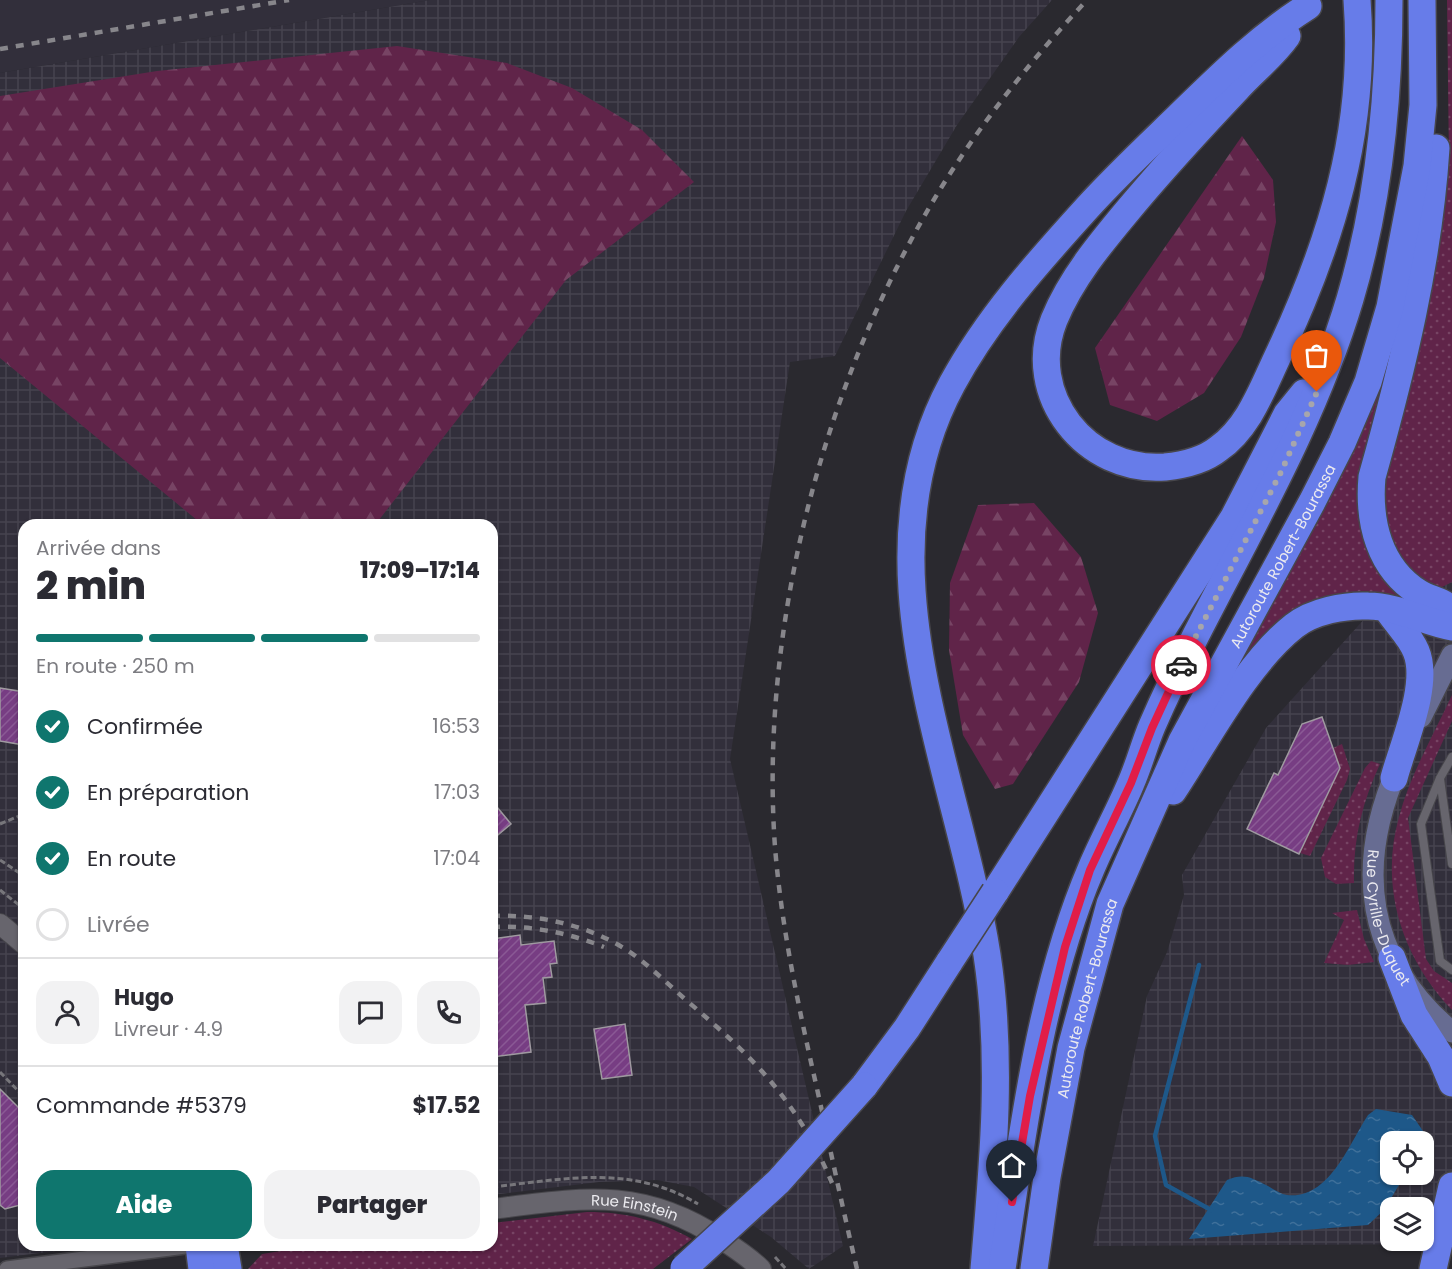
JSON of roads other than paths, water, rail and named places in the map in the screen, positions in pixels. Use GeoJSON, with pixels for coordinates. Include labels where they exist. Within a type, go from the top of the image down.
{"type":"FeatureCollection","features":[{"type":"Feature","properties":{"kind":"highway"},"geometry":{"type":"LineString","coordinates":[[1311,3],[1282,43],[1164,166],[1106,234],[1068,292],[1053,322],[1047,353],[1051,386],[1060,413],[1082,440],[1106,457],[1150,468],[1197,461],[1218,450],[1237,432],[1252,409],[1312,280],[1341,189],[1357,94],[1360,30],[1357,0]]}},
{"type":"Feature","properties":{"kind":"highway"},"geometry":{"type":"LineString","coordinates":[[1002,1269],[1030,1096],[1045,1023],[1065,947],[1090,870],[1131,783],[1152,728],[1191,644],[1281,472],[1330,361],[1350,299],[1377,188],[1389,75],[1389,0]]}},
{"type":"Feature","properties":{"kind":"highway","name":"Autoroute Robert-Bourassa"},"geometry":{"type":"LineString","coordinates":[[1034,1269],[1047,1177],[1071,1048],[1110,904],[1137,848],[1182,741],[1312,502],[1342,443],[1368,382],[1390,307],[1417,166],[1423,105],[1422,0]]}},
{"type":"Feature","properties":{"kind":"highway"},"geometry":{"type":"LineString","coordinates":[[1437,0],[1438,101],[1428,223],[1415,302],[1372,477],[1370,501],[1373,525],[1382,550],[1396,574],[1420,594],[1447,604],[1452,611]]}},
{"type":"Feature","properties":{"kind":"highway"},"geometry":{"type":"LineString","coordinates":[[984,1269],[994,1152],[996,1082],[993,1004],[987,954],[918,639],[912,586],[911,534],[914,496],[924,453],[951,386],[973,349],[1018,288],[1064,234],[1106,188],[1268,31],[1311,3]]}},
{"type":"Feature","properties":{"kind":"highway"},"geometry":{"type":"LineString","coordinates":[[683,1269],[778,1182],[864,1086],[907,1028],[1228,526],[1287,414],[1330,361]]}},
{"type":"Feature","properties":{"kind":"highway"},"geometry":{"type":"LineString","coordinates":[[1137,848],[1246,680],[1269,649],[1296,624],[1347,606],[1370,605],[1452,627]]}},
{"type":"Feature","properties":{"kind":"highway"},"geometry":{"type":"LineString","coordinates":[[1387,609],[1413,645],[1421,672],[1419,691],[1394,778]]}},
{"type":"Feature","properties":{"kind":"highway"},"geometry":{"type":"LineString","coordinates":[[1392,958],[1414,1015],[1446,1067],[1452,1083]]}},
{"type":"Feature","properties":{"kind":"highway"},"geometry":{"type":"LineString","coordinates":[[1433,1269],[1452,1186]]}},
{"type":"Feature","properties":{"kind":"highway"},"geometry":{"type":"LineString","coordinates":[[200,1251],[202,1269]]}},
{"type":"Feature","properties":{"kind":"highway"},"geometry":{"type":"LineString","coordinates":[[225,1251],[228,1269]]}},
{"type":"Feature","properties":{"kind":"main road","name":"Rue Cyrille-Duquet"},"geometry":{"type":"LineString","coordinates":[[1452,655],[1440,674],[1381,811],[1372,863],[1377,911],[1392,958],[1418,999],[1452,1032]]}},
{"type":"Feature","properties":{"kind":"street"},"geometry":{"type":"LineString","coordinates":[[0,924],[18,939]]}},
{"type":"Feature","properties":{"kind":"street","name":"Rue Einstein"},"geometry":{"type":"LineString","coordinates":[[498,1208],[581,1199],[614,1199],[645,1203],[677,1214],[703,1227],[761,1269]]}},
{"type":"Feature","properties":{"kind":"street"},"geometry":{"type":"LineString","coordinates":[[7,1269],[146,1251]]}},
{"type":"Feature","properties":{"kind":"lane"},"geometry":{"type":"LineString","coordinates":[[1452,757],[1440,778],[1421,824],[1440,961],[1452,970]]}},
{"type":"Feature","properties":{"kind":"lane"},"geometry":{"type":"LineString","coordinates":[[1440,778],[1452,864]]}},
{"type":"Feature","properties":{"kind":"water"},"geometry":{"type":"Polygon","coordinates":[[[1376,1109],[1412,1115],[1423,1131],[1380,1131],[1380,1185],[1399,1185],[1392,1197],[1380,1197],[1380,1214],[1368,1225],[1189,1239],[1227,1180],[1247,1177],[1287,1195],[1302,1194],[1315,1189],[1336,1168],[1368,1115],[1376,1109]]]}},
{"type":"Feature","properties":{"kind":"waterway"},"geometry":{"type":"LineString","coordinates":[[1199,965],[1155,1136],[1166,1185],[1211,1210]]}},
{"type":"Feature","properties":{"kind":"railway"},"geometry":{"type":"LineString","coordinates":[[0,49],[289,0]]}},
{"type":"Feature","properties":{"kind":"railway"},"geometry":{"type":"LineString","coordinates":[[857,1269],[799,1007],[778,879],[773,763],[778,677],[790,591],[808,505],[833,421],[864,339],[900,261],[941,188],[991,114],[1047,44],[1087,0]]}},
{"type":"Feature","properties":{"kind":"railway"},"geometry":{"type":"LineString","coordinates":[[498,916],[530,917],[569,925],[605,938],[638,958],[732,1041],[771,1082],[804,1127],[832,1183]]}},
{"type":"Feature","properties":{"kind":"railway"},"geometry":{"type":"LineString","coordinates":[[498,927],[549,931],[604,947]]}}]}
